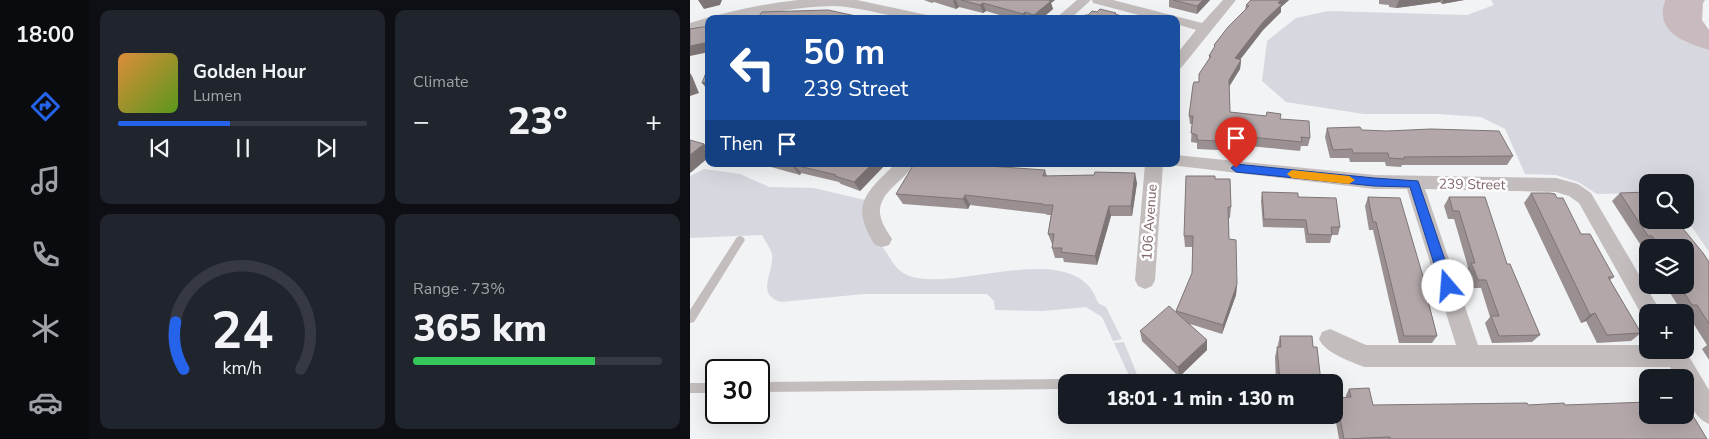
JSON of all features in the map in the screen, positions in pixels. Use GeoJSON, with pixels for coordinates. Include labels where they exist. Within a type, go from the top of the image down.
{"type":"FeatureCollection","features":[{"type":"Feature","properties":{"kind":"street"},"geometry":{"type":"LineString","coordinates":[[1067,15],[1085,0]]}},
{"type":"Feature","properties":{"kind":"street"},"geometry":{"type":"LineString","coordinates":[[1098,0],[1155,15]]}},
{"type":"Feature","properties":{"kind":"street"},"geometry":{"type":"LineString","coordinates":[[1180,61],[1205,28],[1230,0]]}},
{"type":"Feature","properties":{"kind":"street"},"geometry":{"type":"LineString","coordinates":[[729,15],[802,3],[851,3],[908,15]]}},
{"type":"Feature","properties":{"kind":"street"},"geometry":{"type":"LineString","coordinates":[[1180,21],[1205,28]]}},
{"type":"Feature","properties":{"kind":"street"},"geometry":{"type":"LineString","coordinates":[[690,27],[705,22]]}},
{"type":"Feature","properties":{"kind":"street","name":"239 Street"},"geometry":{"type":"LineString","coordinates":[[1180,161],[1335,179],[1414,183],[1556,185],[1576,190],[1585,198],[1646,304]]}},
{"type":"Feature","properties":{"kind":"street"},"geometry":{"type":"LineString","coordinates":[[882,239],[874,228],[870,206],[875,194],[902,167]]}},
{"type":"Feature","properties":{"kind":"street","name":"106 Avenue"},"geometry":{"type":"LineString","coordinates":[[1145,280],[1154,167]]}},
{"type":"Feature","properties":{"kind":"street"},"geometry":{"type":"LineString","coordinates":[[1414,183],[1471,357]]}},
{"type":"Feature","properties":{"kind":"street"},"geometry":{"type":"LineString","coordinates":[[1330,340],[1364,356],[1471,357],[1639,354]]}},
{"type":"Feature","properties":{"kind":"street"},"geometry":{"type":"LineString","coordinates":[[1678,359],[1709,412]]}},
{"type":"Feature","properties":{"kind":"lane"},"geometry":{"type":"LineString","coordinates":[[690,319],[740,240]]}},
{"type":"Feature","properties":{"kind":"lane"},"geometry":{"type":"LineString","coordinates":[[770,387],[1058,384]]}},
{"type":"Feature","properties":{"kind":"lane"},"geometry":{"type":"LineString","coordinates":[[690,388],[705,388]]}},
{"type":"Feature","properties":{"kind":"shaded area"},"geometry":{"type":"Polygon","coordinates":[[[1491,0],[1665,0],[1663,17],[1683,41],[1709,50],[1709,252],[1693,229],[1694,174],[1639,174],[1639,193],[1597,194],[1578,182],[1556,175],[1525,174],[1505,129],[1481,117],[1438,114],[1364,114],[1286,102],[1262,81],[1267,41],[1296,18],[1328,11],[1467,15],[1494,5],[1491,0]]]}},
{"type":"Feature","properties":{"kind":"shaded area"},"geometry":{"type":"Polygon","coordinates":[[[1665,0],[1705,0],[1703,3],[1702,20],[1709,30],[1709,50],[1695,46],[1674,35],[1665,23],[1663,16],[1665,0]]]}},
{"type":"Feature","properties":{"kind":"shaded area"},"geometry":{"type":"Polygon","coordinates":[[[704,169],[740,174],[769,187],[814,188],[865,200],[864,218],[866,224],[898,269],[907,275],[927,279],[1040,269],[1065,272],[1085,283],[1098,303],[1106,307],[1122,339],[1113,341],[1102,317],[1086,307],[1043,311],[995,310],[994,301],[987,294],[864,294],[781,302],[773,299],[767,289],[772,255],[762,235],[690,238],[690,176],[704,169]]]}},
{"type":"Feature","properties":{"kind":"shaded area"},"geometry":{"type":"Polygon","coordinates":[[[1124,342],[1137,374],[1128,374],[1114,343],[1124,342]]]}},
{"type":"Feature","properties":{"kind":"building"},"geometry":{"type":"Polygon","coordinates":[[[961,0],[1048,0],[1051,1],[1034,15],[961,0]]]}},
{"type":"Feature","properties":{"kind":"building"},"geometry":{"type":"Polygon","coordinates":[[[1173,0],[1203,0],[1197,6],[1173,0]]]}},
{"type":"Feature","properties":{"kind":"building"},"geometry":{"type":"Polygon","coordinates":[[[1251,0],[1281,0],[1278,3],[1282,4],[1263,22],[1235,58],[1241,60],[1229,80],[1230,112],[1266,116],[1267,112],[1281,114],[1280,119],[1309,121],[1310,138],[1301,137],[1302,142],[1239,136],[1239,142],[1197,140],[1197,135],[1191,133],[1193,116],[1189,116],[1194,82],[1199,82],[1199,74],[1211,56],[1209,56],[1214,45],[1228,27],[1249,6],[1246,5],[1251,0]]]}},
{"type":"Feature","properties":{"kind":"building"},"geometry":{"type":"Polygon","coordinates":[[[1100,9],[1118,15],[1088,15],[1092,11],[1097,12],[1100,9]]]}},
{"type":"Feature","properties":{"kind":"building"},"geometry":{"type":"Polygon","coordinates":[[[828,10],[851,15],[760,15],[762,12],[828,10]]]}},
{"type":"Feature","properties":{"kind":"building"},"geometry":{"type":"Polygon","coordinates":[[[705,27],[705,43],[690,46],[690,29],[705,27]]]}},
{"type":"Feature","properties":{"kind":"building"},"geometry":{"type":"Polygon","coordinates":[[[1360,127],[1362,130],[1387,131],[1431,129],[1499,131],[1513,156],[1404,157],[1404,159],[1389,158],[1388,153],[1353,153],[1352,149],[1333,150],[1327,128],[1360,127]]]}},
{"type":"Feature","properties":{"kind":"building"},"geometry":{"type":"Polygon","coordinates":[[[690,140],[704,144],[690,155],[690,140]]]}},
{"type":"Feature","properties":{"kind":"building"},"geometry":{"type":"Polygon","coordinates":[[[802,167],[869,167],[854,182],[836,175],[802,167]]]}},
{"type":"Feature","properties":{"kind":"building"},"geometry":{"type":"Polygon","coordinates":[[[912,167],[1002,167],[1045,170],[1043,176],[1094,175],[1095,172],[1135,173],[1131,206],[1109,206],[1095,256],[1061,252],[1062,248],[1052,248],[1054,234],[1048,234],[1053,205],[965,195],[963,199],[896,194],[912,167]]]}},
{"type":"Feature","properties":{"kind":"building"},"geometry":{"type":"Polygon","coordinates":[[[1186,176],[1215,176],[1215,179],[1230,179],[1231,207],[1228,207],[1229,239],[1236,240],[1237,284],[1223,325],[1176,311],[1192,273],[1193,236],[1184,236],[1186,176]]]}},
{"type":"Feature","properties":{"kind":"building"},"geometry":{"type":"Polygon","coordinates":[[[1262,192],[1298,193],[1298,197],[1336,198],[1340,227],[1331,227],[1332,235],[1308,234],[1306,220],[1264,219],[1262,192]]]}},
{"type":"Feature","properties":{"kind":"building"},"geometry":{"type":"Polygon","coordinates":[[[1639,192],[1639,222],[1620,193],[1639,192]]]}},
{"type":"Feature","properties":{"kind":"building"},"geometry":{"type":"Polygon","coordinates":[[[1531,193],[1550,193],[1555,194],[1557,198],[1563,198],[1581,234],[1590,234],[1614,277],[1608,277],[1639,330],[1639,333],[1607,335],[1595,313],[1590,315],[1531,193]]]}},
{"type":"Feature","properties":{"kind":"building"},"geometry":{"type":"Polygon","coordinates":[[[1368,197],[1400,198],[1429,297],[1427,297],[1437,336],[1404,336],[1368,197]]]}},
{"type":"Feature","properties":{"kind":"building"},"geometry":{"type":"Polygon","coordinates":[[[1449,197],[1485,197],[1507,264],[1510,264],[1540,335],[1499,336],[1491,316],[1499,316],[1486,280],[1478,280],[1471,263],[1475,263],[1459,211],[1453,211],[1449,197]]]}},
{"type":"Feature","properties":{"kind":"building"},"geometry":{"type":"Polygon","coordinates":[[[1643,229],[1683,229],[1692,239],[1654,239],[1652,236],[1648,236],[1643,229]]]}},
{"type":"Feature","properties":{"kind":"building"},"geometry":{"type":"Polygon","coordinates":[[[1694,242],[1709,262],[1709,324],[1697,305],[1691,304],[1685,294],[1694,294],[1694,242]]]}},
{"type":"Feature","properties":{"kind":"building"},"geometry":{"type":"Polygon","coordinates":[[[1169,306],[1207,340],[1178,367],[1140,331],[1169,306]]]}},
{"type":"Feature","properties":{"kind":"building"},"geometry":{"type":"Polygon","coordinates":[[[1280,336],[1312,336],[1313,347],[1317,347],[1320,374],[1279,374],[1277,347],[1281,347],[1280,336]]]}},
{"type":"Feature","properties":{"kind":"building"},"geometry":{"type":"Polygon","coordinates":[[[1369,388],[1373,405],[1527,403],[1528,405],[1564,403],[1565,405],[1639,402],[1639,424],[1694,424],[1694,418],[1707,439],[1390,439],[1390,437],[1344,439],[1341,424],[1343,424],[1343,398],[1351,397],[1349,389],[1369,388]]]}},
{"type":"Feature","properties":{"kind":"slow traffic"},"geometry":{"type":"LineString","coordinates":[[1292,174],[1349,180]]}},
{"type":"Feature","properties":{"kind":"route"},"geometry":{"type":"LineString","coordinates":[[1236,168],[1335,179],[1414,183],[1448,286]]}}]}
